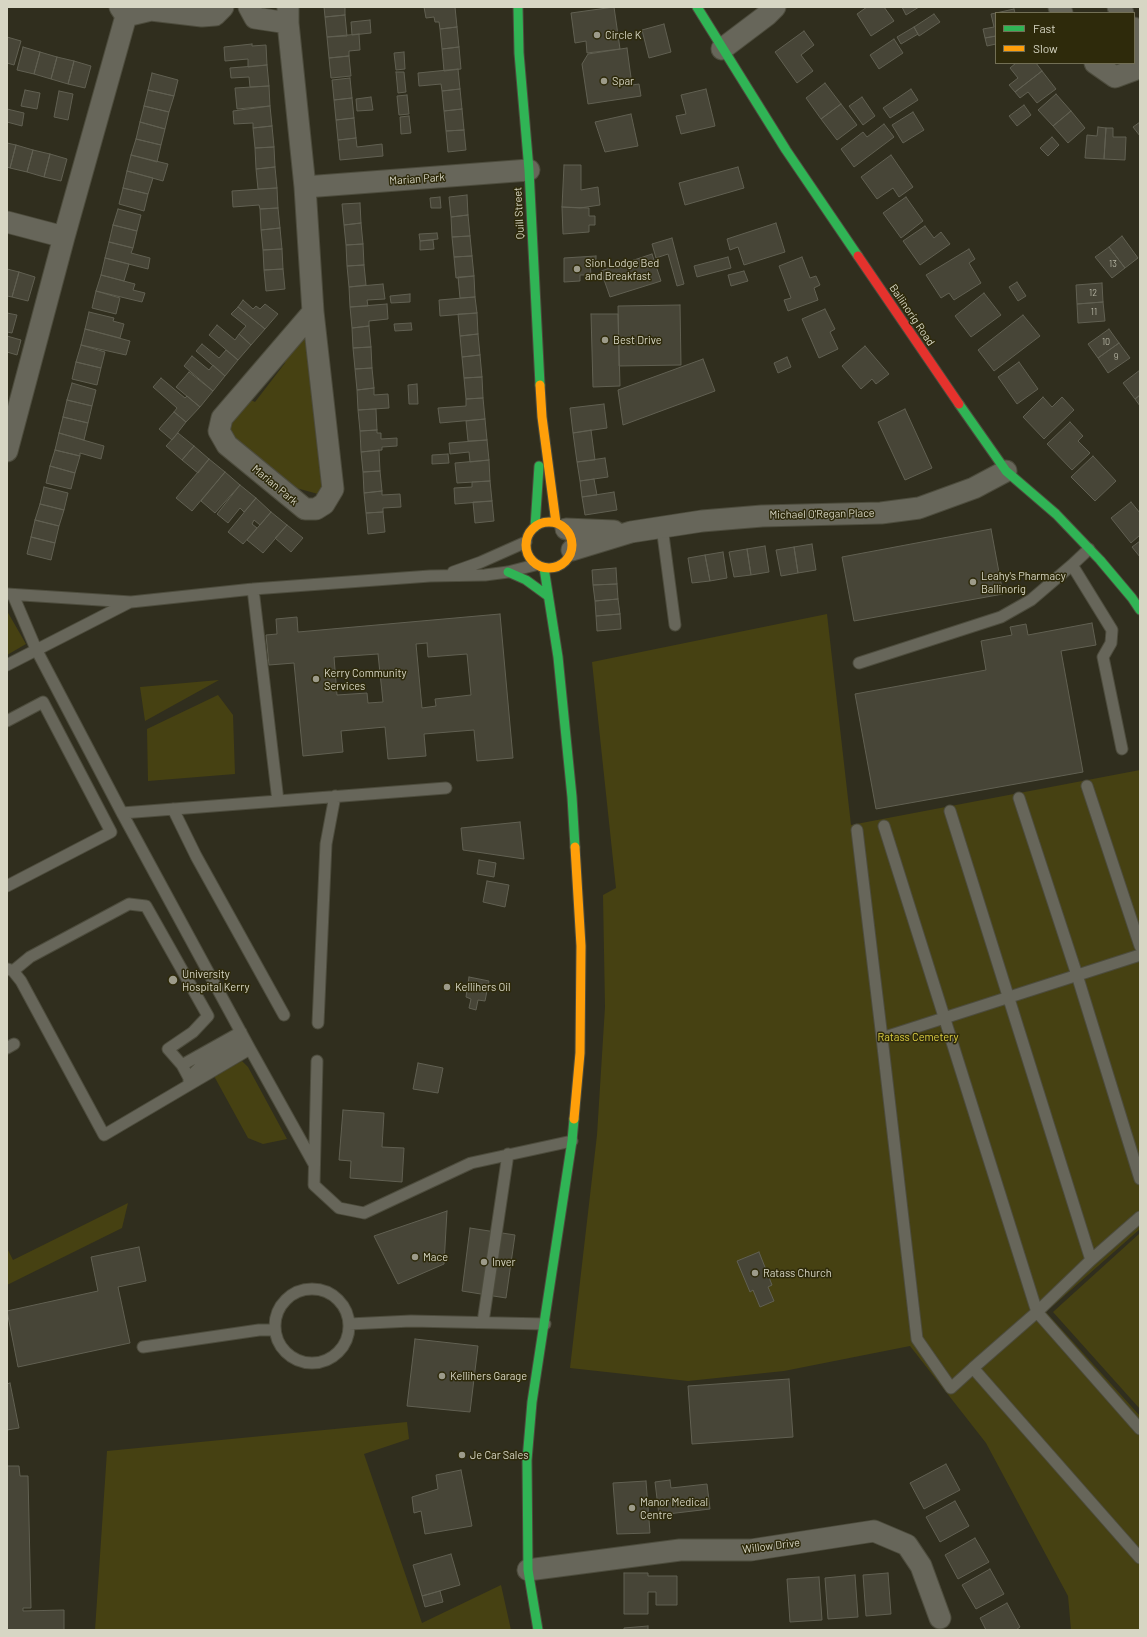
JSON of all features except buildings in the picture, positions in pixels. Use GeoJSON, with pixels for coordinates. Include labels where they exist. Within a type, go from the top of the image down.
{"type":"FeatureCollection","features":[{"type":"Feature","properties":{"kind":"main road","name":"Quill Street"},"geometry":{"type":"LineString","coordinates":[[518,7],[529,170],[542,418],[535,527]]}},
{"type":"Feature","properties":{"kind":"main road","name":"Ballinorig Road"},"geometry":{"type":"LineString","coordinates":[[697,7],[786,150],[943,382],[1006,471],[1056,514],[1132,598],[1140,610]]}},
{"type":"Feature","properties":{"kind":"main road","name":"Quill Street"},"geometry":{"type":"LineString","coordinates":[[542,418],[561,526]]}},
{"type":"Feature","properties":{"kind":"main road"},"geometry":{"type":"LineString","coordinates":[[545,522],[561,526],[571,539],[572,550],[568,560],[559,570],[540,566],[527,555],[526,542],[529,532],[535,527],[545,522]]}},
{"type":"Feature","properties":{"kind":"main road"},"geometry":{"type":"LineString","coordinates":[[538,1630],[528,1570],[527,1460],[532,1402],[572,1141],[580,1053],[580,946],[572,797],[558,657],[548,596],[540,566]]}},
{"type":"Feature","properties":{"kind":"main road"},"geometry":{"type":"LineString","coordinates":[[508,572],[526,580],[548,596]]}},
{"type":"Feature","properties":{"kind":"main road"},"geometry":{"type":"LineString","coordinates":[[558,657],[559,604]]}},
{"type":"Feature","properties":{"kind":"street"},"geometry":{"type":"LineString","coordinates":[[7,450],[123,12],[151,10],[202,16],[215,15],[223,7]]}},
{"type":"Feature","properties":{"kind":"street","name":"Marian Park"},"geometry":{"type":"LineString","coordinates":[[249,7],[255,18],[288,15],[305,187],[313,312],[333,489],[324,504],[316,509],[305,510],[227,445],[219,431],[222,418],[313,312]]}},
{"type":"Feature","properties":{"kind":"street"},"geometry":{"type":"LineString","coordinates":[[722,49],[767,15],[775,7]]}},
{"type":"Feature","properties":{"kind":"street"},"geometry":{"type":"LineString","coordinates":[[1135,31],[1140,44]]}},
{"type":"Feature","properties":{"kind":"street"},"geometry":{"type":"LineString","coordinates":[[1096,64],[1115,77],[1134,70],[1140,60]]}},
{"type":"Feature","properties":{"kind":"street","name":"Marian Park"},"geometry":{"type":"LineString","coordinates":[[305,187],[529,170]]}},
{"type":"Feature","properties":{"kind":"street"},"geometry":{"type":"LineString","coordinates":[[7,222],[64,237]]}},
{"type":"Feature","properties":{"kind":"street","name":"Michael O'Regan Place"},"geometry":{"type":"LineString","coordinates":[[631,532],[662,527],[762,516],[881,513],[919,508],[974,488],[1006,471]]}},
{"type":"Feature","properties":{"kind":"street"},"geometry":{"type":"LineString","coordinates":[[561,526],[631,532]]}},
{"type":"Feature","properties":{"kind":"street"},"geometry":{"type":"LineString","coordinates":[[572,550],[631,532]]}},
{"type":"Feature","properties":{"kind":"street","name":"Willow Drive"},"geometry":{"type":"LineString","coordinates":[[528,1570],[680,1550],[751,1550],[874,1531],[906,1544],[921,1566],[940,1618]]}},
{"type":"Feature","properties":{"kind":"lane"},"geometry":{"type":"LineString","coordinates":[[662,527],[675,625]]}},
{"type":"Feature","properties":{"kind":"lane"},"geometry":{"type":"LineString","coordinates":[[444,575],[481,562],[526,542]]}},
{"type":"Feature","properties":{"kind":"lane"},"geometry":{"type":"LineString","coordinates":[[859,663],[1001,617],[1031,600],[1089,549]]}},
{"type":"Feature","properties":{"kind":"lane"},"geometry":{"type":"LineString","coordinates":[[1072,565],[1112,630],[1111,643],[1102,656],[1122,749]]}},
{"type":"Feature","properties":{"kind":"lane"},"geometry":{"type":"LineString","coordinates":[[314,1164],[122,813],[36,649],[10,595],[131,602],[253,589],[444,575],[486,575],[540,566]]}},
{"type":"Feature","properties":{"kind":"lane"},"geometry":{"type":"LineString","coordinates":[[253,589],[278,801]]}},
{"type":"Feature","properties":{"kind":"lane"},"geometry":{"type":"LineString","coordinates":[[7,665],[131,602]]}},
{"type":"Feature","properties":{"kind":"lane"},"geometry":{"type":"LineString","coordinates":[[7,721],[42,702],[111,832],[7,886]]}},
{"type":"Feature","properties":{"kind":"lane"},"geometry":{"type":"LineString","coordinates":[[1087,786],[1140,946]]}},
{"type":"Feature","properties":{"kind":"lane"},"geometry":{"type":"LineString","coordinates":[[122,813],[446,788]]}},
{"type":"Feature","properties":{"kind":"lane"},"geometry":{"type":"LineString","coordinates":[[318,1023],[326,844],[335,796]]}},
{"type":"Feature","properties":{"kind":"lane"},"geometry":{"type":"LineString","coordinates":[[1019,798],[1077,976],[1140,1179]]}},
{"type":"Feature","properties":{"kind":"lane"},"geometry":{"type":"LineString","coordinates":[[173,809],[196,856],[284,1015]]}},
{"type":"Feature","properties":{"kind":"lane"},"geometry":{"type":"LineString","coordinates":[[950,811],[1091,1260]]}},
{"type":"Feature","properties":{"kind":"lane"},"geometry":{"type":"LineString","coordinates":[[884,826],[1038,1312],[1140,1429]]}},
{"type":"Feature","properties":{"kind":"lane"},"geometry":{"type":"LineString","coordinates":[[857,830],[917,1339],[950,1388],[1038,1312],[1091,1260],[1140,1216]]}},
{"type":"Feature","properties":{"kind":"lane"},"geometry":{"type":"LineString","coordinates":[[189,1081],[182,1065],[168,1049],[193,1032],[208,1016],[146,906],[129,904],[30,957],[10,970],[21,981],[104,1135],[189,1081],[220,1068],[245,1040]]}},
{"type":"Feature","properties":{"kind":"lane"},"geometry":{"type":"LineString","coordinates":[[882,1038],[1140,955]]}},
{"type":"Feature","properties":{"kind":"lane"},"geometry":{"type":"LineString","coordinates":[[182,1065],[245,1040]]}},
{"type":"Feature","properties":{"kind":"lane"},"geometry":{"type":"LineString","coordinates":[[317,1061],[314,1185],[339,1208],[364,1213],[471,1163],[572,1141]]}},
{"type":"Feature","properties":{"kind":"lane"},"geometry":{"type":"LineString","coordinates":[[483,1322],[508,1154]]}},
{"type":"Feature","properties":{"kind":"lane"},"geometry":{"type":"LineString","coordinates":[[310,1288],[332,1294],[341,1302],[347,1313],[349,1324],[348,1337],[342,1348],[332,1357],[321,1362],[308,1362],[296,1359],[286,1352],[279,1342],[275,1330],[276,1318],[280,1306],[288,1297],[298,1291],[310,1288]]}},
{"type":"Feature","properties":{"kind":"lane"},"geometry":{"type":"LineString","coordinates":[[349,1324],[411,1321],[544,1324]]}},
{"type":"Feature","properties":{"kind":"lane"},"geometry":{"type":"LineString","coordinates":[[143,1347],[259,1330],[275,1330]]}},
{"type":"Feature","properties":{"kind":"lane"},"geometry":{"type":"LineString","coordinates":[[973,1368],[1140,1558]]}},
{"type":"Feature","properties":{"kind":"green space"},"geometry":{"type":"Polygon","coordinates":[[[302,338],[308,342],[326,486],[318,494],[289,486],[234,440],[230,428],[237,410],[247,398],[255,402],[285,363],[286,351],[302,338]]]}},
{"type":"Feature","properties":{"kind":"green space"},"geometry":{"type":"Polygon","coordinates":[[[7,611],[26,644],[7,655],[7,611]]]}},
{"type":"Feature","properties":{"kind":"green space","name":"Ratass Cemetery"},"geometry":{"type":"Polygon","coordinates":[[[827,614],[851,825],[1140,770],[1140,1229],[1046,1312],[1140,1416],[1140,1630],[1071,1630],[1068,1596],[986,1443],[910,1346],[784,1371],[688,1381],[570,1368],[597,1135],[605,1007],[603,895],[616,888],[592,662],[827,614]]]}},
{"type":"Feature","properties":{"kind":"green space"},"geometry":{"type":"Polygon","coordinates":[[[219,680],[145,721],[140,687],[219,680]]]}},
{"type":"Feature","properties":{"kind":"green space"},"geometry":{"type":"Polygon","coordinates":[[[218,695],[233,715],[235,774],[148,781],[147,729],[218,695]]]}},
{"type":"Feature","properties":{"kind":"green space"},"geometry":{"type":"Polygon","coordinates":[[[242,1061],[248,1067],[287,1139],[263,1144],[248,1138],[214,1076],[242,1061]]]}},
{"type":"Feature","properties":{"kind":"green space"},"geometry":{"type":"Polygon","coordinates":[[[128,1203],[122,1228],[7,1285],[7,1248],[13,1260],[128,1203]]]}},
{"type":"Feature","properties":{"kind":"green space"},"geometry":{"type":"Polygon","coordinates":[[[1140,1233],[1140,1409],[1053,1312],[1140,1233]]]}},
{"type":"Feature","properties":{"kind":"green space"},"geometry":{"type":"Polygon","coordinates":[[[407,1422],[409,1439],[364,1454],[422,1623],[501,1585],[511,1630],[95,1630],[107,1451],[407,1422]]]}},
{"type":"Feature","properties":{"kind":"traffic: fast"},"geometry":{"type":"LineString","coordinates":[[518,7],[519,53],[529,170],[540,385]]}},
{"type":"Feature","properties":{"kind":"traffic: fast"},"geometry":{"type":"LineString","coordinates":[[697,7],[786,150],[858,256]]}},
{"type":"Feature","properties":{"kind":"traffic: fast"},"geometry":{"type":"LineString","coordinates":[[959,404],[1006,471],[1056,514],[1100,560],[1132,598],[1140,610]]}},
{"type":"Feature","properties":{"kind":"traffic: fast"},"geometry":{"type":"LineString","coordinates":[[535,527],[539,466]]}},
{"type":"Feature","properties":{"kind":"traffic: fast"},"geometry":{"type":"LineString","coordinates":[[544,568],[558,657],[572,797],[575,847]]}},
{"type":"Feature","properties":{"kind":"traffic: fast"},"geometry":{"type":"LineString","coordinates":[[508,572],[526,580],[548,596]]}},
{"type":"Feature","properties":{"kind":"traffic: fast"},"geometry":{"type":"LineString","coordinates":[[538,1630],[528,1570],[527,1460],[532,1402],[572,1141],[574,1119]]}},
{"type":"Feature","properties":{"kind":"traffic: slow"},"geometry":{"type":"LineString","coordinates":[[540,385],[542,417],[556,523]]}},
{"type":"Feature","properties":{"kind":"traffic: slow"},"geometry":{"type":"LineString","coordinates":[[554,522],[558,523],[568,532],[571,536],[572,545],[571,554],[562,564],[554,568],[544,568],[536,564],[527,554],[526,540],[530,532],[540,523],[554,522]]}},
{"type":"Feature","properties":{"kind":"traffic: slow"},"geometry":{"type":"LineString","coordinates":[[574,1119],[580,1053],[581,946],[575,847]]}},
{"type":"Feature","properties":{"kind":"traffic: jam"},"geometry":{"type":"LineString","coordinates":[[858,256],[959,404]]}},
{"type":"Feature","properties":{"kind":"place","name":"Circle K"},"geometry":{"type":"Point","coordinates":[597,35]}},
{"type":"Feature","properties":{"kind":"place","name":"Spar"},"geometry":{"type":"Point","coordinates":[604,81]}},
{"type":"Feature","properties":{"kind":"place","name":"Sion Lodge Bed and Breakfast"},"geometry":{"type":"Point","coordinates":[577,269]}},
{"type":"Feature","properties":{"kind":"place","name":"Best Drive"},"geometry":{"type":"Point","coordinates":[605,340]}},
{"type":"Feature","properties":{"kind":"place","name":"Leahy's Pharmacy Ballinorig"},"geometry":{"type":"Point","coordinates":[973,582]}},
{"type":"Feature","properties":{"kind":"place","name":"Kerry Community Services"},"geometry":{"type":"Point","coordinates":[316,679]}},
{"type":"Feature","properties":{"kind":"place","name":"University Hospital Kerry"},"geometry":{"type":"Point","coordinates":[173,980]}},
{"type":"Feature","properties":{"kind":"place","name":"Kellihers Oil"},"geometry":{"type":"Point","coordinates":[447,987]}},
{"type":"Feature","properties":{"kind":"place","name":"Mace"},"geometry":{"type":"Point","coordinates":[415,1257]}},
{"type":"Feature","properties":{"kind":"place","name":"Inver"},"geometry":{"type":"Point","coordinates":[484,1262]}},
{"type":"Feature","properties":{"kind":"place","name":"Ratass Church"},"geometry":{"type":"Point","coordinates":[755,1273]}},
{"type":"Feature","properties":{"kind":"place","name":"Kellihers Garage"},"geometry":{"type":"Point","coordinates":[442,1376]}},
{"type":"Feature","properties":{"kind":"place","name":"Je Car Sales"},"geometry":{"type":"Point","coordinates":[462,1455]}},
{"type":"Feature","properties":{"kind":"place","name":"Manor Medical Centre"},"geometry":{"type":"Point","coordinates":[632,1508]}}]}
